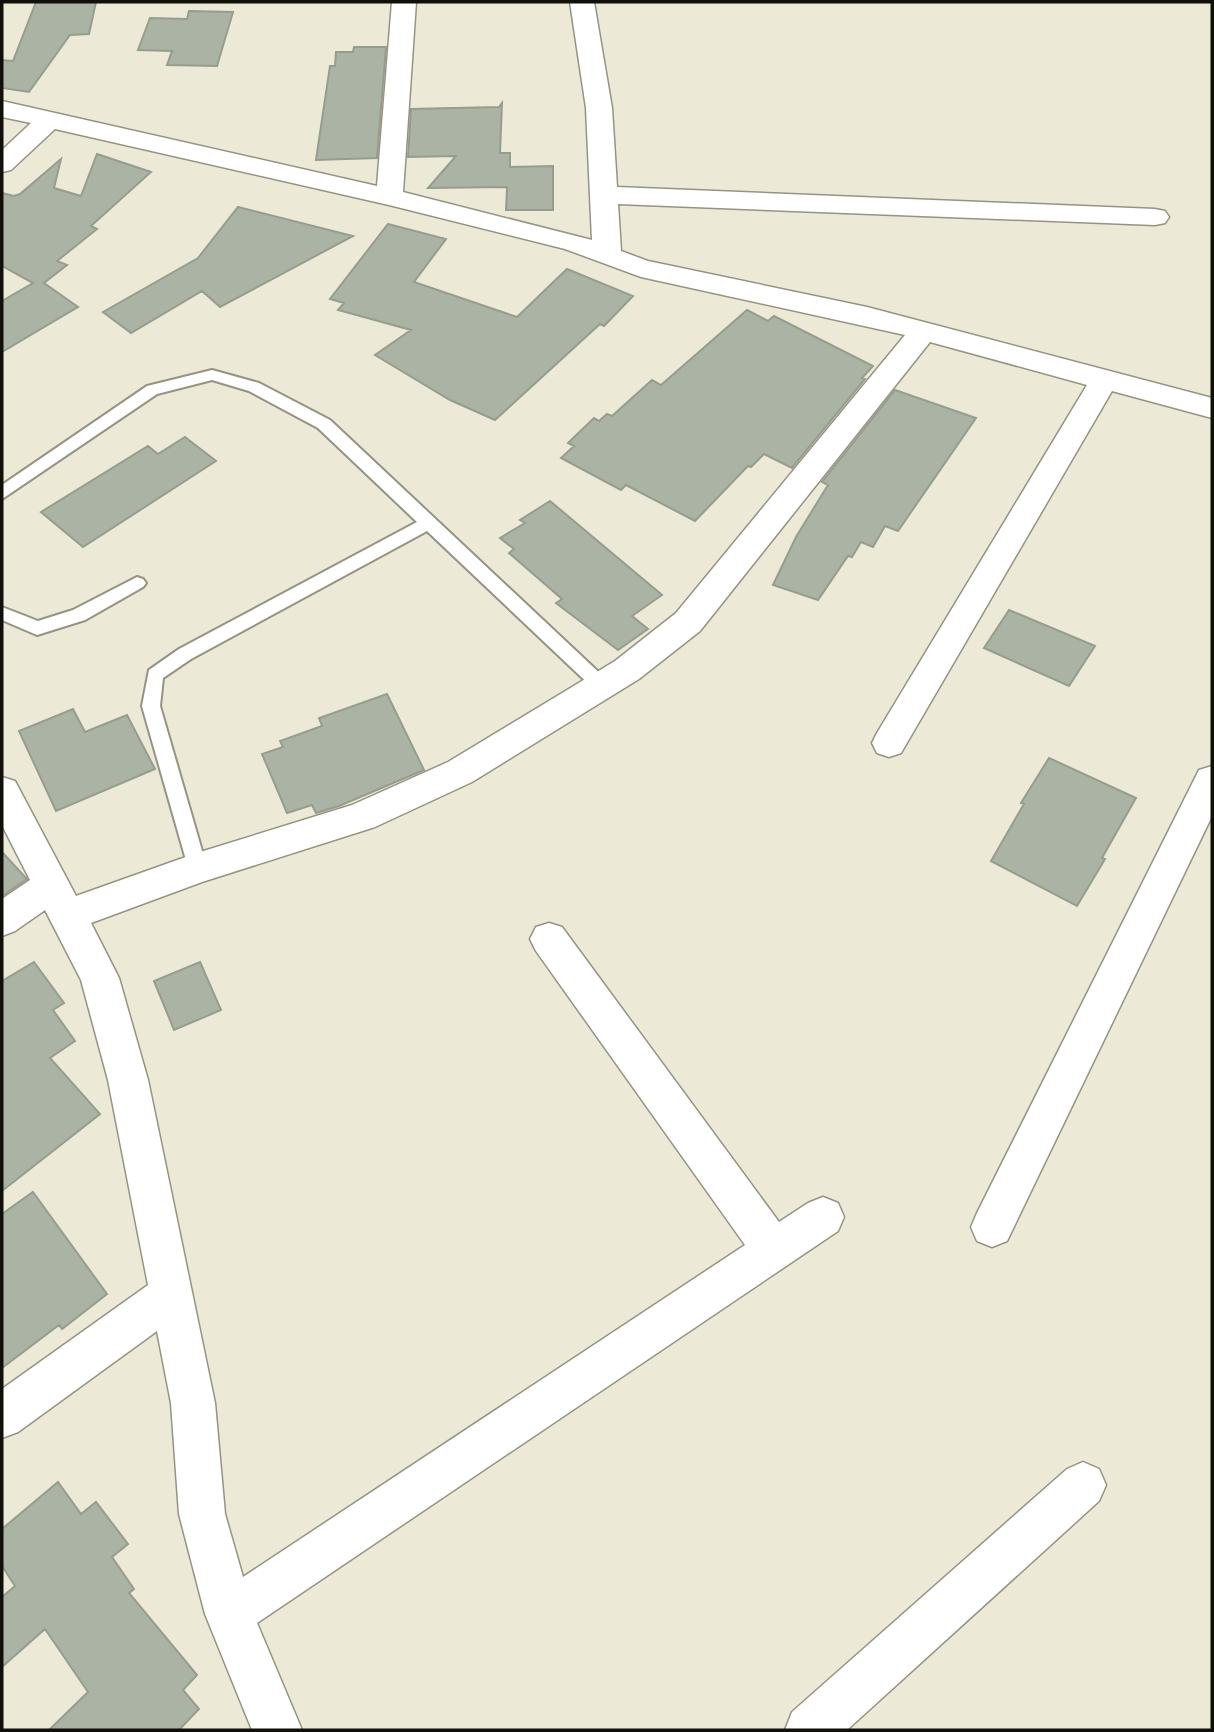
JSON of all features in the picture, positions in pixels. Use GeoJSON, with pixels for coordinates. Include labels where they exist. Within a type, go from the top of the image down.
{"type":"FeatureCollection","features":[{"type":"Feature","properties":{"kind":"street"},"geometry":{"type":"LineString","coordinates":[[389,197],[404,2]]}},
{"type":"Feature","properties":{"kind":"street"},"geometry":{"type":"LineString","coordinates":[[582,2],[599,108],[607,256]]}},
{"type":"Feature","properties":{"kind":"street"},"geometry":{"type":"LineString","coordinates":[[2,108],[389,197],[574,243],[641,268],[867,316],[1212,408]]}},
{"type":"Feature","properties":{"kind":"street"},"geometry":{"type":"LineString","coordinates":[[2,164],[51,118]]}},
{"type":"Feature","properties":{"kind":"street"},"geometry":{"type":"LineString","coordinates":[[604,195],[1155,217]]}},
{"type":"Feature","properties":{"kind":"street"},"geometry":{"type":"LineString","coordinates":[[2,920],[60,900],[197,868],[362,817],[460,772],[627,670],[688,622],[925,331]]}},
{"type":"Feature","properties":{"kind":"street"},"geometry":{"type":"LineString","coordinates":[[889,743],[1105,379]]}},
{"type":"Feature","properties":{"kind":"street"},"geometry":{"type":"LineString","coordinates":[[992,1227],[1212,780]]}},
{"type":"Feature","properties":{"kind":"street"},"geometry":{"type":"LineString","coordinates":[[2,791],[100,978],[128,1080],[193,1403],[202,1514],[229,1614],[277,1730]]}},
{"type":"Feature","properties":{"kind":"street"},"geometry":{"type":"LineString","coordinates":[[549,939],[774,1250]]}},
{"type":"Feature","properties":{"kind":"street"},"geometry":{"type":"LineString","coordinates":[[229,1614],[823,1217]]}},
{"type":"Feature","properties":{"kind":"street"},"geometry":{"type":"LineString","coordinates":[[2,1416],[172,1294]]}},
{"type":"Feature","properties":{"kind":"street"},"geometry":{"type":"LineString","coordinates":[[810,1730],[1083,1485]]}},
{"type":"Feature","properties":{"kind":"lane"},"geometry":{"type":"LineString","coordinates":[[2,493],[152,390],[212,375],[254,387],[324,424],[601,685]]}},
{"type":"Feature","properties":{"kind":"lane"},"geometry":{"type":"LineString","coordinates":[[197,868],[151,706],[155,676],[185,654],[429,523]]}},
{"type":"Feature","properties":{"kind":"lane"},"geometry":{"type":"LineString","coordinates":[[2,613],[37,628],[79,615],[137,583]]}},
{"type":"Feature","properties":{"kind":"building"},"geometry":{"type":"Polygon","coordinates":[[[36,2],[96,2],[89,34],[70,35],[29,92],[2,88],[2,60],[13,61],[36,2]]]}},
{"type":"Feature","properties":{"kind":"building"},"geometry":{"type":"Polygon","coordinates":[[[189,11],[233,12],[217,66],[167,65],[172,51],[138,50],[150,18],[187,19],[189,11]]]}},
{"type":"Feature","properties":{"kind":"building"},"geometry":{"type":"Polygon","coordinates":[[[354,47],[386,47],[377,158],[316,160],[330,66],[335,66],[336,52],[353,52],[354,47]]]}},
{"type":"Feature","properties":{"kind":"building"},"geometry":{"type":"Polygon","coordinates":[[[502,103],[500,153],[510,153],[510,167],[553,166],[553,210],[506,210],[507,187],[428,188],[456,156],[408,157],[411,109],[499,107],[502,103]]]}},
{"type":"Feature","properties":{"kind":"building"},"geometry":{"type":"Polygon","coordinates":[[[97,154],[151,172],[91,226],[97,229],[57,261],[67,265],[44,283],[78,307],[2,352],[2,301],[33,283],[2,266],[2,193],[14,196],[20,194],[61,159],[54,188],[81,196],[97,154]]]}},
{"type":"Feature","properties":{"kind":"building"},"geometry":{"type":"Polygon","coordinates":[[[238,207],[353,236],[220,307],[202,291],[131,333],[103,312],[198,258],[238,207]]]}},
{"type":"Feature","properties":{"kind":"building"},"geometry":{"type":"Polygon","coordinates":[[[388,224],[446,239],[414,282],[517,317],[567,269],[633,296],[604,326],[600,324],[495,420],[450,400],[375,355],[411,330],[338,310],[344,303],[330,299],[388,224]]]}},
{"type":"Feature","properties":{"kind":"building"},"geometry":{"type":"Polygon","coordinates":[[[747,310],[768,321],[774,316],[873,366],[792,468],[764,454],[751,467],[748,466],[695,521],[626,485],[621,490],[561,458],[574,446],[568,443],[594,418],[599,421],[607,414],[612,416],[652,380],[661,385],[747,310]]]}},
{"type":"Feature","properties":{"kind":"building"},"geometry":{"type":"Polygon","coordinates":[[[895,390],[976,418],[898,531],[885,526],[873,547],[861,542],[852,557],[848,556],[818,600],[773,585],[796,537],[828,485],[822,482],[895,390]]]}},
{"type":"Feature","properties":{"kind":"building"},"geometry":{"type":"Polygon","coordinates":[[[185,437],[216,461],[83,547],[41,512],[148,446],[158,454],[185,437]]]}},
{"type":"Feature","properties":{"kind":"building"},"geometry":{"type":"Polygon","coordinates":[[[550,501],[662,595],[632,616],[648,629],[618,650],[556,603],[562,599],[509,553],[514,549],[500,538],[525,523],[520,520],[550,501]]]}},
{"type":"Feature","properties":{"kind":"building"},"geometry":{"type":"Polygon","coordinates":[[[1009,610],[1095,646],[1069,686],[984,648],[1009,610]]]}},
{"type":"Feature","properties":{"kind":"building"},"geometry":{"type":"Polygon","coordinates":[[[387,694],[424,770],[339,806],[316,813],[312,805],[287,813],[262,754],[283,747],[280,741],[322,726],[319,718],[387,694]]]}},
{"type":"Feature","properties":{"kind":"building"},"geometry":{"type":"Polygon","coordinates":[[[73,709],[85,732],[127,715],[155,769],[56,811],[19,731],[73,709]]]}},
{"type":"Feature","properties":{"kind":"building"},"geometry":{"type":"Polygon","coordinates":[[[1049,758],[1136,798],[1077,906],[991,861],[1024,804],[1021,803],[1049,758]]]}},
{"type":"Feature","properties":{"kind":"building"},"geometry":{"type":"Polygon","coordinates":[[[2,852],[27,879],[2,896],[2,852]]]}},
{"type":"Feature","properties":{"kind":"building"},"geometry":{"type":"Polygon","coordinates":[[[34,962],[64,1003],[53,1010],[75,1041],[50,1058],[100,1114],[2,1191],[2,981],[34,962]]]}},
{"type":"Feature","properties":{"kind":"building"},"geometry":{"type":"Polygon","coordinates":[[[200,962],[221,1010],[174,1030],[154,981],[200,962]]]}},
{"type":"Feature","properties":{"kind":"building"},"geometry":{"type":"Polygon","coordinates":[[[33,1192],[107,1294],[62,1329],[59,1325],[2,1368],[2,1214],[33,1192]]]}},
{"type":"Feature","properties":{"kind":"building"},"geometry":{"type":"Polygon","coordinates":[[[58,1482],[81,1514],[96,1502],[128,1544],[112,1557],[134,1589],[129,1593],[197,1675],[183,1690],[199,1709],[179,1730],[49,1730],[88,1692],[45,1629],[2,1667],[2,1597],[15,1586],[2,1566],[2,1529],[58,1482]]]}}]}
